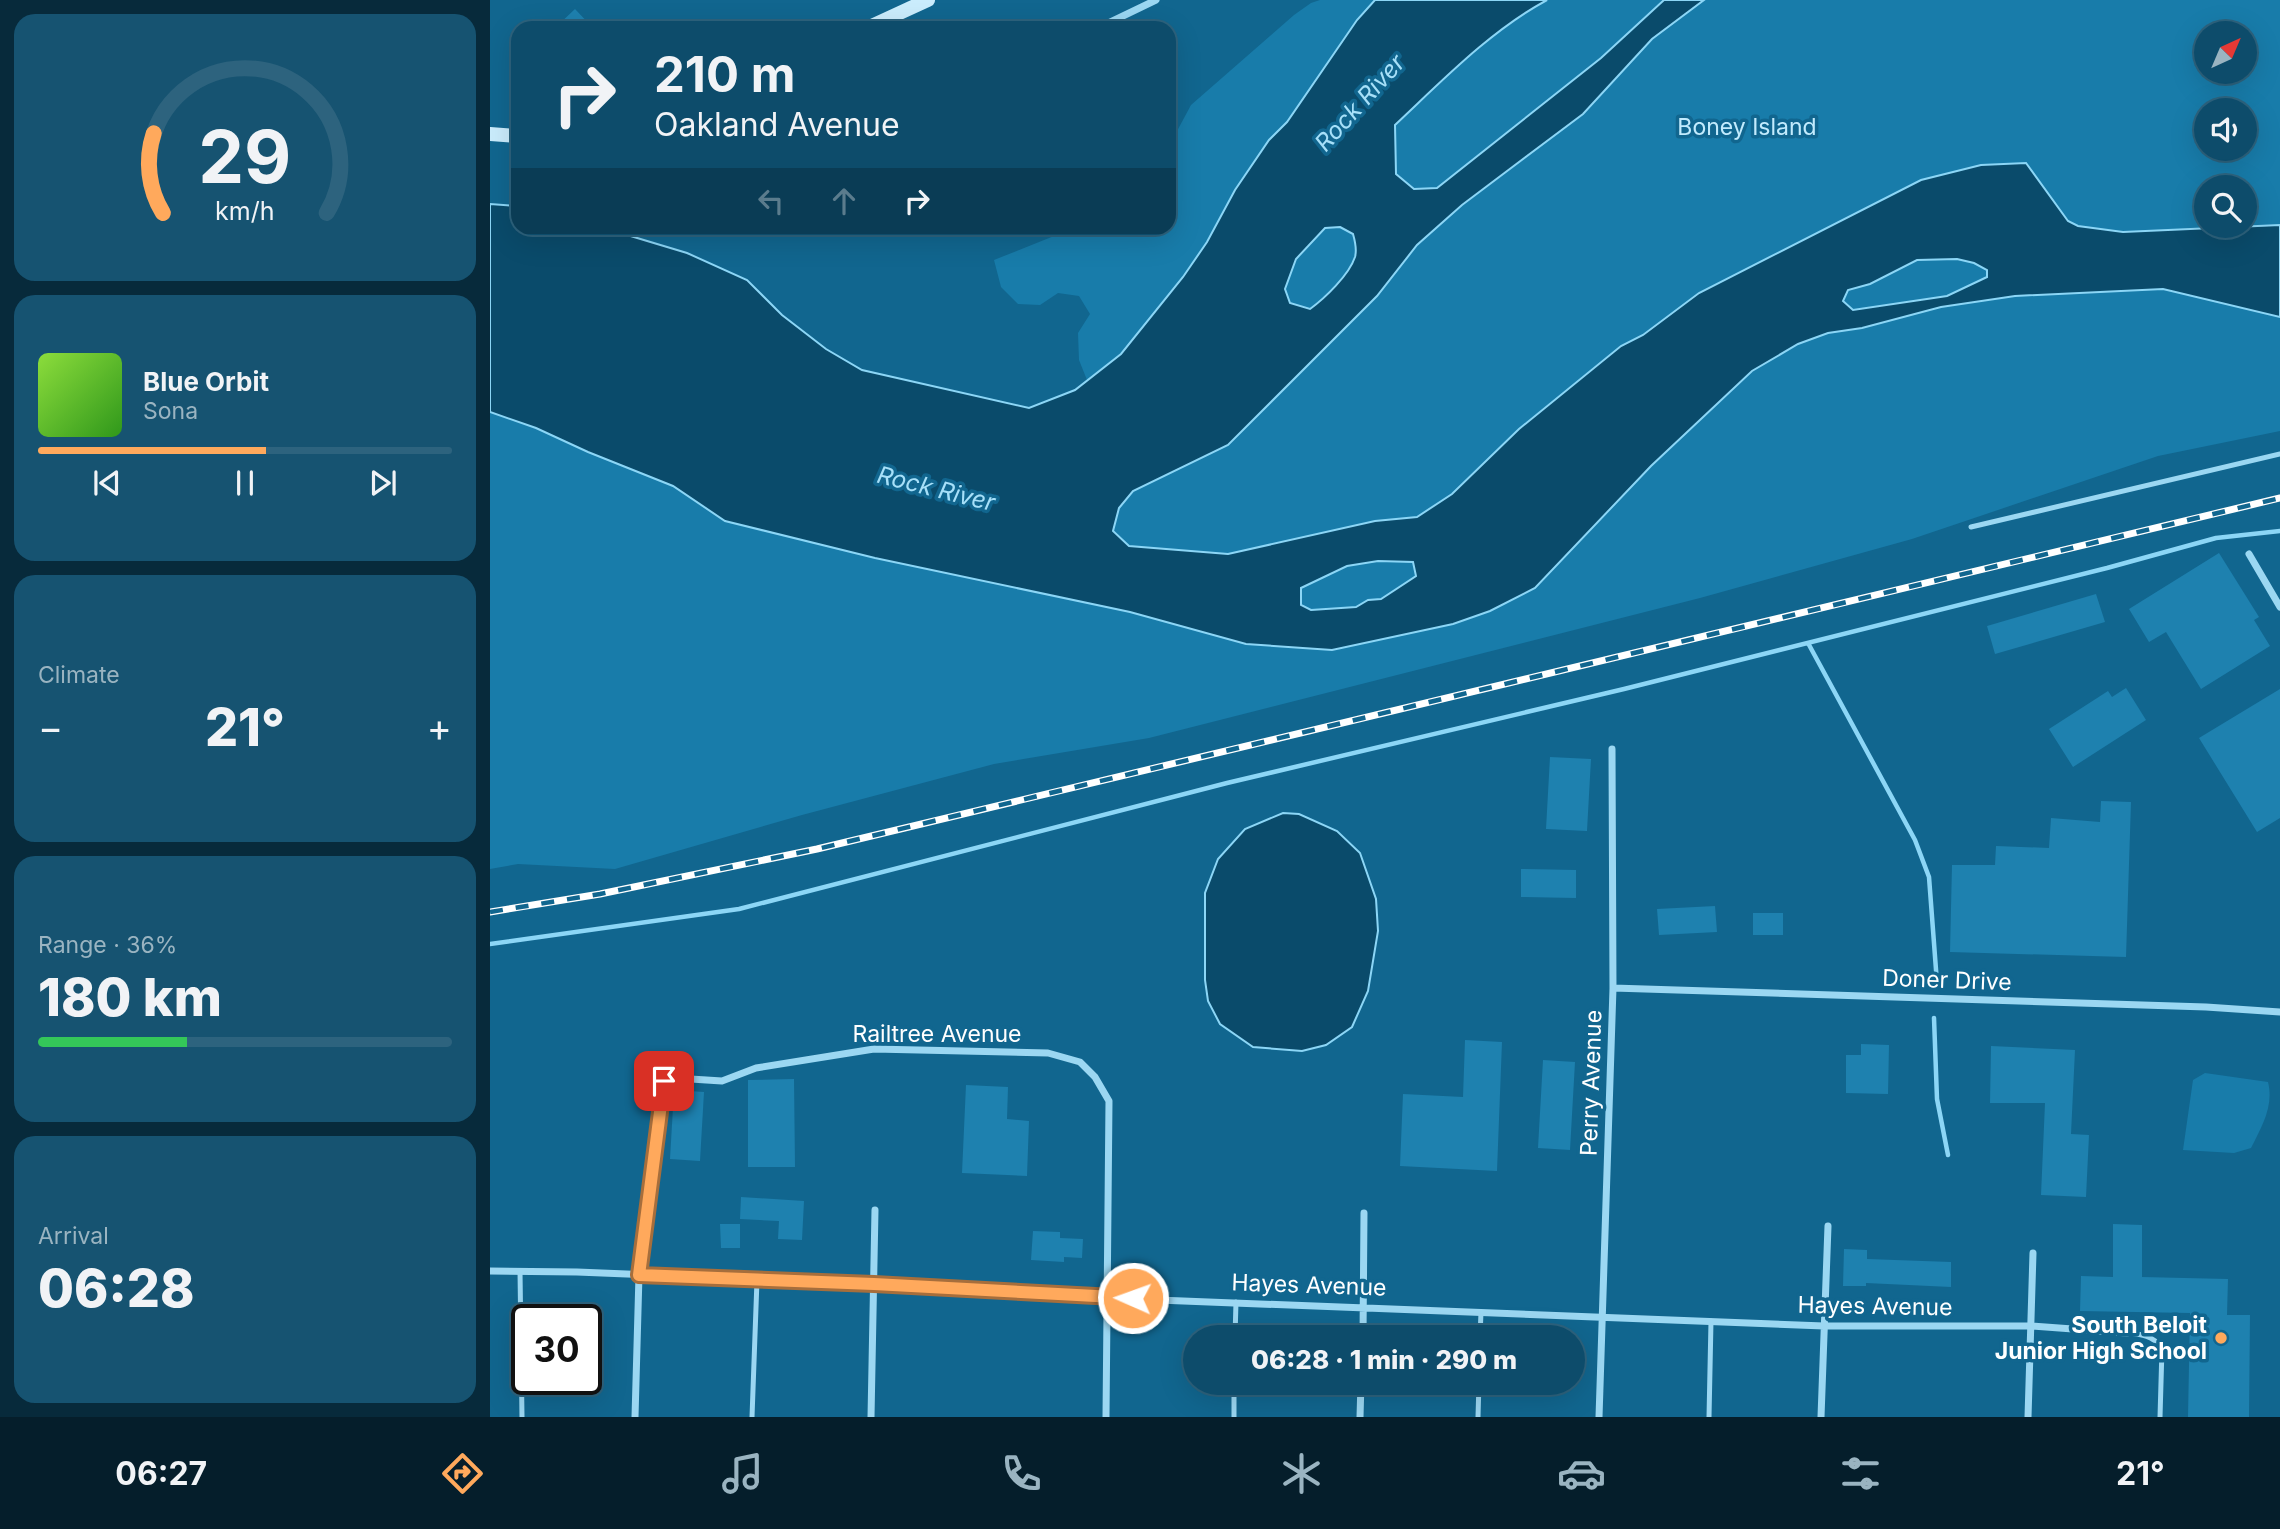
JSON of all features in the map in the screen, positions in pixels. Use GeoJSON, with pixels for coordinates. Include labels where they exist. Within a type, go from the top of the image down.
{"type":"FeatureCollection","features":[{"type":"Feature","properties":{"kind":"street"},"geometry":{"type":"LineString","coordinates":[[887,21],[928,0]]}},
{"type":"Feature","properties":{"kind":"street"},"geometry":{"type":"LineString","coordinates":[[1112,21],[1156,0]]}},
{"type":"Feature","properties":{"kind":"street"},"geometry":{"type":"LineString","coordinates":[[490,134],[511,136]]}},
{"type":"Feature","properties":{"kind":"street"},"geometry":{"type":"LineString","coordinates":[[2249,554],[2280,607]]}},
{"type":"Feature","properties":{"kind":"street","name":"Perry Avenue"},"geometry":{"type":"LineString","coordinates":[[1599,1417],[1613,988],[1612,749]]}},
{"type":"Feature","properties":{"kind":"street","name":"Doner Drive"},"geometry":{"type":"LineString","coordinates":[[1613,988],[2206,1007],[2280,1012]]}},
{"type":"Feature","properties":{"kind":"street","name":"Railtree Avenue"},"geometry":{"type":"LineString","coordinates":[[639,1275],[664,1081],[675,1078],[722,1081],[756,1068],[874,1049],[1048,1053],[1080,1062],[1095,1077],[1109,1101],[1107,1298]]}},
{"type":"Feature","properties":{"kind":"street"},"geometry":{"type":"LineString","coordinates":[[871,1417],[875,1210]]}},
{"type":"Feature","properties":{"kind":"street"},"geometry":{"type":"LineString","coordinates":[[1363,1325],[1364,1213]]}},
{"type":"Feature","properties":{"kind":"street"},"geometry":{"type":"LineString","coordinates":[[1821,1417],[1828,1226]]}},
{"type":"Feature","properties":{"kind":"street"},"geometry":{"type":"LineString","coordinates":[[2028,1417],[2033,1253]]}},
{"type":"Feature","properties":{"kind":"street","name":"Hayes Avenue"},"geometry":{"type":"LineString","coordinates":[[490,1271],[874,1284],[1107,1298],[1824,1326],[2031,1326],[2127,1333]]}},
{"type":"Feature","properties":{"kind":"street"},"geometry":{"type":"LineString","coordinates":[[635,1417],[639,1275]]}},
{"type":"Feature","properties":{"kind":"street"},"geometry":{"type":"LineString","coordinates":[[1106,1417],[1107,1298]]}},
{"type":"Feature","properties":{"kind":"street"},"geometry":{"type":"LineString","coordinates":[[1360,1417],[1361,1395]]}},
{"type":"Feature","properties":{"kind":"lane"},"geometry":{"type":"LineString","coordinates":[[1971,527],[2280,454]]}},
{"type":"Feature","properties":{"kind":"lane"},"geometry":{"type":"LineString","coordinates":[[520,1271],[522,1417]]}},
{"type":"Feature","properties":{"kind":"lane"},"geometry":{"type":"LineString","coordinates":[[752,1417],[757,1280]]}},
{"type":"Feature","properties":{"kind":"lane"},"geometry":{"type":"LineString","coordinates":[[1235,1325],[1236,1302]]}},
{"type":"Feature","properties":{"kind":"lane"},"geometry":{"type":"LineString","coordinates":[[1480,1325],[1481,1311]]}},
{"type":"Feature","properties":{"kind":"lane"},"geometry":{"type":"LineString","coordinates":[[1709,1417],[1711,1321]]}},
{"type":"Feature","properties":{"kind":"lane"},"geometry":{"type":"LineString","coordinates":[[2127,1333],[2152,1338],[2162,1348],[2160,1417]]}},
{"type":"Feature","properties":{"kind":"lane"},"geometry":{"type":"LineString","coordinates":[[1234,1395],[1234,1417]]}},
{"type":"Feature","properties":{"kind":"lane"},"geometry":{"type":"LineString","coordinates":[[1478,1417],[1479,1395]]}},
{"type":"Feature","properties":{"kind":"green space"},"geometry":{"type":"Polygon","coordinates":[[[1320,0],[1375,0],[1357,20],[1287,122],[1269,140],[1235,190],[1207,242],[1183,277],[1121,354],[1087,380],[1079,360],[1078,333],[1090,314],[1079,296],[1058,293],[1040,305],[1018,304],[1001,287],[994,260],[1056,235],[1176,235],[1176,133],[1191,105],[1311,3],[1320,0]]]}},
{"type":"Feature","properties":{"kind":"green space"},"geometry":{"type":"Polygon","coordinates":[[[1547,0],[1664,0],[1601,58],[1437,188],[1414,189],[1396,174],[1394,125],[1486,42],[1547,0]]]}},
{"type":"Feature","properties":{"kind":"green space","name":"Boney Island"},"geometry":{"type":"Polygon","coordinates":[[[1704,0],[2280,0],[2280,225],[2257,226],[2257,175],[2194,175],[2194,229],[2123,232],[2078,226],[2068,221],[2026,163],[1699,293],[1643,335],[1621,346],[1519,429],[1452,494],[1417,517],[1375,521],[1228,554],[1128,546],[1113,531],[1119,508],[1133,491],[1228,445],[1377,296],[1417,245],[1462,205],[1583,114],[1652,39],[1704,0]]]}},
{"type":"Feature","properties":{"kind":"green space"},"geometry":{"type":"Polygon","coordinates":[[[1340,227],[1354,234],[1356,254],[1348,271],[1310,309],[1290,303],[1285,289],[1296,259],[1325,228],[1340,227]]]}},
{"type":"Feature","properties":{"kind":"green space"},"geometry":{"type":"Polygon","coordinates":[[[1957,259],[1987,270],[1987,277],[1947,296],[1853,310],[1842,301],[1848,290],[1870,284],[1917,260],[1957,259]]]}},
{"type":"Feature","properties":{"kind":"green space"},"geometry":{"type":"Polygon","coordinates":[[[2163,289],[2280,317],[2280,431],[2158,456],[1912,539],[1700,598],[1149,738],[994,764],[802,815],[615,869],[518,864],[490,869],[490,412],[536,428],[673,486],[725,521],[875,558],[1130,612],[1246,644],[1453,624],[1490,611],[1535,588],[1651,466],[1752,371],[1798,344],[1828,333],[1862,328],[1941,307],[2015,296],[2163,289]]]}},
{"type":"Feature","properties":{"kind":"green space"},"geometry":{"type":"Polygon","coordinates":[[[1378,561],[1414,562],[1416,576],[1381,599],[1368,600],[1356,607],[1311,610],[1301,605],[1301,588],[1347,566],[1378,561]]]}},
{"type":"Feature","properties":{"kind":"green space"},"geometry":{"type":"Polygon","coordinates":[[[2205,1073],[2268,1082],[2268,1108],[2251,1148],[2234,1153],[2183,1150],[2193,1080],[2205,1073]]]}},
{"type":"Feature","properties":{"kind":"water","name":"Rock River"},"geometry":{"type":"Polygon","coordinates":[[[1375,0],[1547,0],[1486,42],[1395,125],[1396,174],[1414,189],[1437,188],[1601,58],[1664,0],[1704,0],[1652,39],[1583,114],[1462,205],[1417,245],[1377,296],[1228,445],[1133,491],[1119,508],[1113,531],[1129,546],[1228,554],[1375,521],[1417,517],[1452,494],[1519,429],[1621,346],[1643,335],[1699,293],[1921,180],[1981,165],[2026,163],[2068,221],[2078,226],[2123,232],[2194,229],[2194,238],[2257,238],[2257,226],[2280,225],[2280,317],[2163,289],[2015,296],[1941,307],[1862,328],[1828,333],[1798,344],[1752,371],[1651,466],[1535,588],[1490,611],[1453,624],[1332,650],[1246,644],[1130,612],[875,558],[725,521],[673,486],[536,428],[490,412],[490,204],[511,206],[511,235],[627,235],[687,253],[747,280],[782,315],[826,349],[862,370],[1029,408],[1075,390],[1121,354],[1183,277],[1207,242],[1235,190],[1269,140],[1287,122],[1357,20],[1375,0]],[[1340,227],[1325,228],[1296,259],[1285,289],[1290,303],[1310,309],[1329,292],[1352,264],[1356,251],[1353,234],[1340,227]],[[1957,259],[1917,260],[1870,284],[1848,290],[1843,301],[1853,310],[1947,296],[1987,277],[1987,270],[1957,259]],[[1378,561],[1347,566],[1301,588],[1301,605],[1311,610],[1356,607],[1368,600],[1381,599],[1416,576],[1413,562],[1378,561]]]}},
{"type":"Feature","properties":{"kind":"water"},"geometry":{"type":"Polygon","coordinates":[[[1283,813],[1299,814],[1337,831],[1360,853],[1376,899],[1378,931],[1368,991],[1352,1027],[1326,1045],[1302,1051],[1253,1047],[1220,1024],[1208,1001],[1205,980],[1205,893],[1218,859],[1245,829],[1283,813]]]}},
{"type":"Feature","properties":{"kind":"building"},"geometry":{"type":"Polygon","coordinates":[[[575,9],[586,21],[562,21],[575,9]]]}},
{"type":"Feature","properties":{"kind":"building"},"geometry":{"type":"Polygon","coordinates":[[[2219,553],[2259,617],[2254,620],[2270,646],[2201,689],[2166,632],[2149,642],[2129,609],[2219,553]]]}},
{"type":"Feature","properties":{"kind":"building"},"geometry":{"type":"Polygon","coordinates":[[[2096,594],[2105,622],[1995,654],[1987,626],[2096,594]]]}},
{"type":"Feature","properties":{"kind":"building"},"geometry":{"type":"Polygon","coordinates":[[[2126,688],[2146,720],[2073,767],[2049,729],[2108,691],[2112,697],[2126,688]]]}},
{"type":"Feature","properties":{"kind":"building"},"geometry":{"type":"Polygon","coordinates":[[[2280,689],[2280,818],[2257,832],[2199,738],[2280,689]]]}},
{"type":"Feature","properties":{"kind":"building"},"geometry":{"type":"Polygon","coordinates":[[[1550,757],[1591,759],[1587,831],[1546,829],[1550,757]]]}},
{"type":"Feature","properties":{"kind":"building"},"geometry":{"type":"Polygon","coordinates":[[[2101,801],[2131,802],[2126,957],[1950,952],[1952,865],[1995,865],[1996,846],[2049,848],[2051,818],[2100,822],[2101,801]]]}},
{"type":"Feature","properties":{"kind":"building"},"geometry":{"type":"Polygon","coordinates":[[[1521,869],[1576,870],[1576,898],[1521,897],[1521,869]]]}},
{"type":"Feature","properties":{"kind":"building"},"geometry":{"type":"Polygon","coordinates":[[[1715,906],[1717,932],[1659,935],[1657,909],[1715,906]]]}},
{"type":"Feature","properties":{"kind":"building"},"geometry":{"type":"Polygon","coordinates":[[[1753,913],[1783,913],[1783,935],[1753,935],[1753,913]]]}},
{"type":"Feature","properties":{"kind":"building"},"geometry":{"type":"Polygon","coordinates":[[[1465,1040],[1502,1042],[1497,1171],[1400,1166],[1403,1094],[1463,1097],[1465,1040]]]}},
{"type":"Feature","properties":{"kind":"building"},"geometry":{"type":"Polygon","coordinates":[[[1861,1044],[1889,1045],[1888,1094],[1846,1093],[1846,1055],[1861,1055],[1861,1044]]]}},
{"type":"Feature","properties":{"kind":"building"},"geometry":{"type":"Polygon","coordinates":[[[1991,1046],[2075,1050],[2071,1134],[2089,1135],[2086,1197],[2041,1195],[2045,1103],[1990,1103],[1991,1046]]]}},
{"type":"Feature","properties":{"kind":"building"},"geometry":{"type":"Polygon","coordinates":[[[1543,1060],[1575,1062],[1570,1150],[1538,1148],[1543,1060]]]}},
{"type":"Feature","properties":{"kind":"building"},"geometry":{"type":"Polygon","coordinates":[[[794,1079],[795,1167],[748,1167],[748,1080],[794,1079]]]}},
{"type":"Feature","properties":{"kind":"building"},"geometry":{"type":"Polygon","coordinates":[[[966,1085],[1008,1087],[1007,1119],[1029,1121],[1027,1176],[962,1173],[966,1085]]]}},
{"type":"Feature","properties":{"kind":"building"},"geometry":{"type":"Polygon","coordinates":[[[674,1090],[704,1092],[700,1161],[670,1159],[674,1090]]]}},
{"type":"Feature","properties":{"kind":"building"},"geometry":{"type":"Polygon","coordinates":[[[741,1197],[804,1201],[802,1240],[778,1239],[779,1221],[740,1219],[741,1197]]]}},
{"type":"Feature","properties":{"kind":"building"},"geometry":{"type":"Polygon","coordinates":[[[720,1224],[740,1224],[740,1248],[721,1248],[720,1224]]]}},
{"type":"Feature","properties":{"kind":"building"},"geometry":{"type":"Polygon","coordinates":[[[2113,1224],[2142,1225],[2142,1277],[2228,1279],[2227,1315],[2250,1315],[2249,1417],[2188,1417],[2190,1313],[2080,1311],[2081,1276],[2113,1277],[2113,1224]]]}},
{"type":"Feature","properties":{"kind":"building"},"geometry":{"type":"Polygon","coordinates":[[[1033,1231],[1060,1232],[1060,1238],[1083,1239],[1082,1258],[1064,1257],[1064,1262],[1031,1260],[1033,1231]]]}},
{"type":"Feature","properties":{"kind":"building"},"geometry":{"type":"Polygon","coordinates":[[[1844,1249],[1867,1250],[1867,1259],[1951,1262],[1951,1287],[1866,1283],[1866,1286],[1843,1286],[1844,1249]]]}},
{"type":"Feature","properties":{"kind":"waterway"},"geometry":{"type":"LineString","coordinates":[[490,944],[739,909],[1227,783],[1624,689],[2107,568],[2216,538],[2280,531]]}},
{"type":"Feature","properties":{"kind":"waterway"},"geometry":{"type":"LineString","coordinates":[[1808,643],[1915,840],[1929,877],[1937,983]]}},
{"type":"Feature","properties":{"kind":"waterway"},"geometry":{"type":"LineString","coordinates":[[1934,1018],[1937,1099],[1948,1155]]}},
{"type":"Feature","properties":{"kind":"railway"},"geometry":{"type":"LineString","coordinates":[[490,912],[600,894],[817,849],[2280,498]]}},
{"type":"Feature","properties":{"kind":"place","name":"South Beloit Junior High School"},"geometry":{"type":"Point","coordinates":[2221,1338]}},
{"type":"Feature","properties":{"kind":"route"},"geometry":{"type":"LineString","coordinates":[[664,1081],[639,1275],[1133,1298]]}}]}
